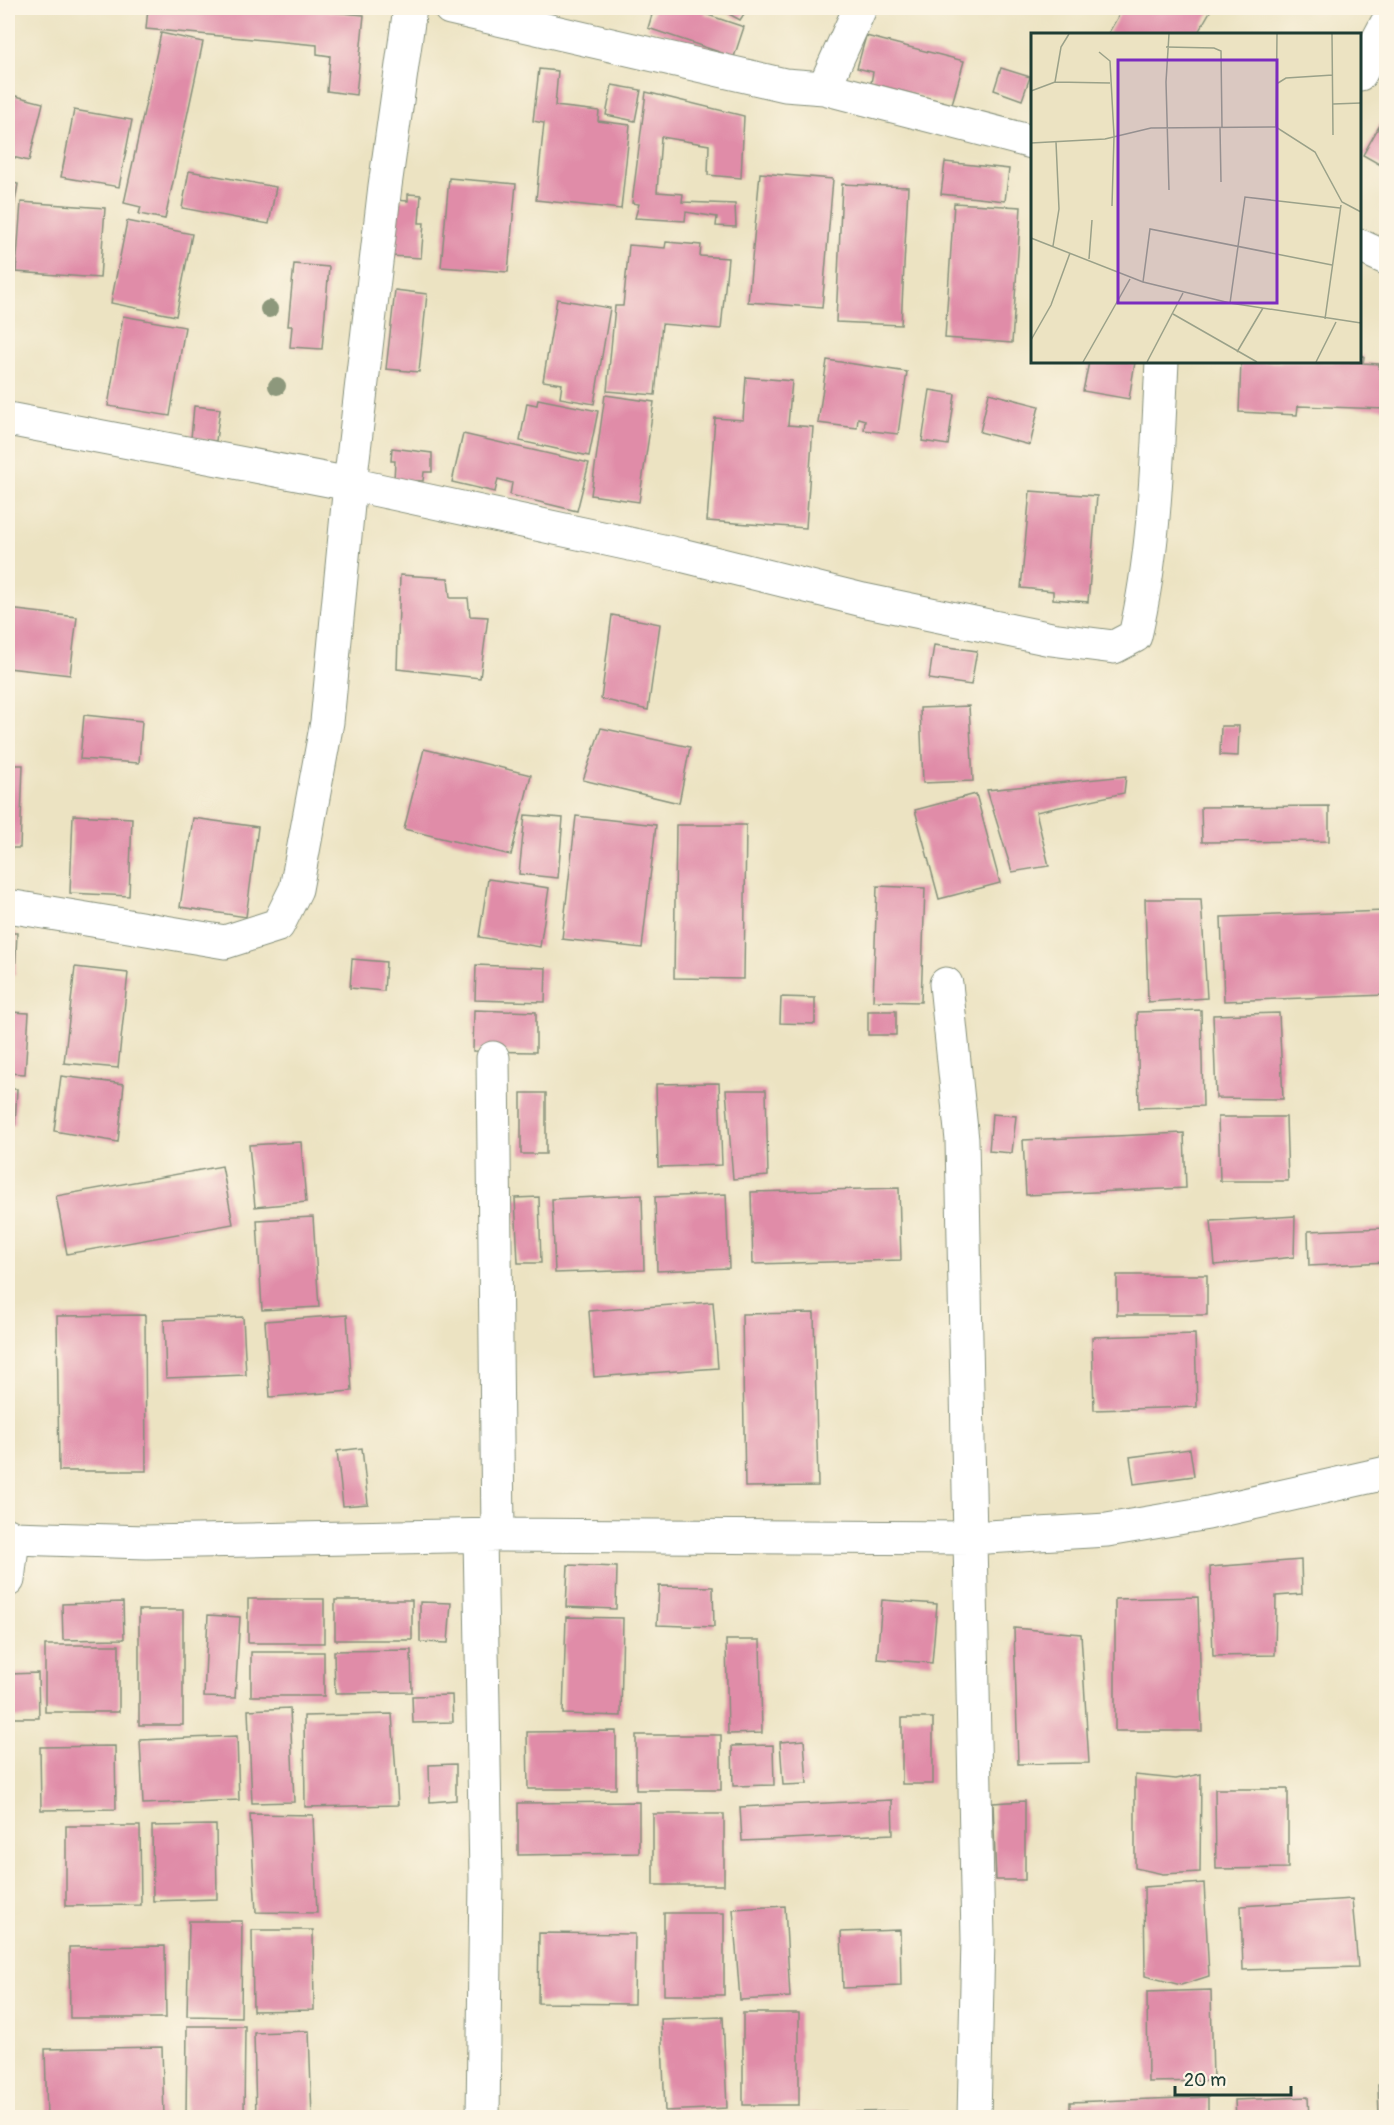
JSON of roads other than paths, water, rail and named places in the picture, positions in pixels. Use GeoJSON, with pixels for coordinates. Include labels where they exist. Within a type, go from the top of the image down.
{"type":"FeatureCollection","features":[{"type":"Feature","properties":{"kind":"street"},"geometry":{"type":"LineString","coordinates":[[8,906],[225,942],[278,925],[296,889],[327,722],[350,484],[385,186],[410,8]]}},
{"type":"Feature","properties":{"kind":"street"},"geometry":{"type":"LineString","coordinates":[[450,8],[785,85],[824,87],[1031,142]]}},
{"type":"Feature","properties":{"kind":"street"},"geometry":{"type":"LineString","coordinates":[[824,87],[860,8]]}},
{"type":"Feature","properties":{"kind":"street"},"geometry":{"type":"LineString","coordinates":[[1361,70],[1386,25]]}},
{"type":"Feature","properties":{"kind":"street"},"geometry":{"type":"LineString","coordinates":[[1361,247],[1386,258]]}},
{"type":"Feature","properties":{"kind":"street"},"geometry":{"type":"LineString","coordinates":[[8,419],[350,484],[681,555],[863,600],[1051,639],[1114,647],[1135,636],[1141,611],[1149,558],[1162,363]]}},
{"type":"Feature","properties":{"kind":"street"},"geometry":{"type":"LineString","coordinates":[[946,984],[962,1140],[978,1939],[974,2118]]}},
{"type":"Feature","properties":{"kind":"street"},"geometry":{"type":"LineString","coordinates":[[483,2118],[493,1058]]}},
{"type":"Feature","properties":{"kind":"street"},"geometry":{"type":"LineString","coordinates":[[8,1580],[10,1537],[146,1542],[489,1536],[971,1538],[1107,1530],[1208,1513],[1386,1473]]}}]}
